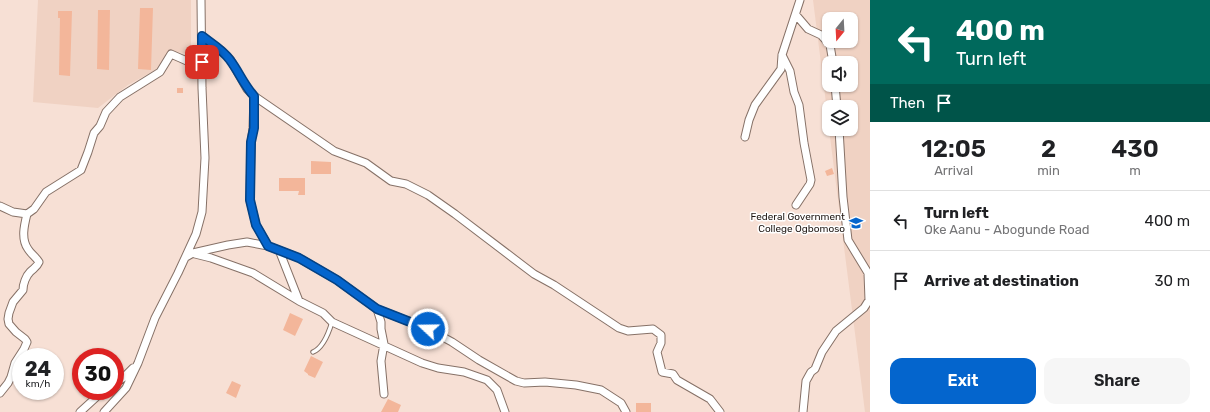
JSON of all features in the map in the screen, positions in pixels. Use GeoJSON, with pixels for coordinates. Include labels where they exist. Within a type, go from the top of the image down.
{"type":"FeatureCollection","features":[{"type":"Feature","properties":{"kind":"street"},"geometry":{"type":"LineString","coordinates":[[104,412],[126,388],[138,363],[155,318],[196,234],[202,212],[205,158],[201,0]]}},
{"type":"Feature","properties":{"kind":"street"},"geometry":{"type":"LineString","coordinates":[[746,137],[749,120],[756,106],[781,68],[782,56],[800,0]]}},
{"type":"Feature","properties":{"kind":"street"},"geometry":{"type":"LineString","coordinates":[[796,15],[808,29],[821,35],[830,45],[832,56]]}},
{"type":"Feature","properties":{"kind":"street"},"geometry":{"type":"LineString","coordinates":[[202,36],[221,50],[230,59],[247,89],[254,96],[334,151],[366,163],[391,181],[406,184],[428,195],[534,274],[554,285],[619,328],[628,331],[652,329],[661,335],[661,343],[657,352],[662,372],[673,374],[677,380],[710,399],[720,412]]}},
{"type":"Feature","properties":{"kind":"street"},"geometry":{"type":"LineString","coordinates":[[0,393],[8,383],[15,363],[27,342],[9,324],[8,319],[13,302],[23,290],[23,286],[29,273],[39,262],[24,243],[24,228],[27,214],[34,209],[46,192],[80,170],[94,133],[100,126],[106,112],[120,97],[160,72],[171,54],[189,62],[202,62]]}},
{"type":"Feature","properties":{"kind":"street"},"geometry":{"type":"LineString","coordinates":[[782,56],[790,71],[794,92],[799,105],[811,180],[810,184],[796,205]]}},
{"type":"Feature","properties":{"kind":"street"},"geometry":{"type":"LineString","coordinates":[[254,96],[254,128],[251,142],[250,200],[256,225],[268,246]]}},
{"type":"Feature","properties":{"kind":"street"},"geometry":{"type":"LineString","coordinates":[[803,412],[806,381],[811,372],[815,369],[822,352],[836,331],[864,308],[870,300],[868,273],[848,240],[839,136]]}},
{"type":"Feature","properties":{"kind":"street"},"geometry":{"type":"LineString","coordinates":[[0,206],[13,212],[27,214]]}},
{"type":"Feature","properties":{"kind":"street"},"geometry":{"type":"LineString","coordinates":[[186,257],[193,253],[247,242],[268,246],[299,258],[337,280],[377,309],[428,329],[516,381],[524,383],[545,382],[576,385],[601,390],[621,403],[626,412]]}},
{"type":"Feature","properties":{"kind":"street"},"geometry":{"type":"LineString","coordinates":[[278,250],[299,301]]}},
{"type":"Feature","properties":{"kind":"street"},"geometry":{"type":"LineString","coordinates":[[193,253],[253,273],[299,301],[323,313],[332,322],[422,363],[438,368],[464,372],[486,380],[497,390],[506,412]]}},
{"type":"Feature","properties":{"kind":"street"},"geometry":{"type":"LineString","coordinates":[[377,309],[381,322],[384,346],[381,361],[384,394]]}},
{"type":"Feature","properties":{"kind":"street"},"geometry":{"type":"LineString","coordinates":[[124,377],[138,363]]}},
{"type":"Feature","properties":{"kind":"street"},"geometry":{"type":"LineString","coordinates":[[80,412],[93,400]]}},
{"type":"Feature","properties":{"kind":"lane"},"geometry":{"type":"LineString","coordinates":[[313,352],[316,351],[323,342],[332,322]]}},
{"type":"Feature","properties":{"kind":"shaded area"},"geometry":{"type":"Polygon","coordinates":[[[38,0],[191,0],[191,54],[170,51],[157,69],[128,85],[98,108],[33,102],[38,0]]]}},
{"type":"Feature","properties":{"kind":"shaded area","name":"Federal Government College Ogbomoso"},"geometry":{"type":"Polygon","coordinates":[[[813,0],[870,0],[870,412],[865,412],[830,136],[858,136],[858,100],[826,100],[825,92],[858,92],[858,56],[822,56],[822,71],[813,0]]]}},
{"type":"Feature","properties":{"kind":"building"},"geometry":{"type":"Polygon","coordinates":[[[140,8],[153,8],[151,70],[138,69],[140,8]]]}},
{"type":"Feature","properties":{"kind":"building"},"geometry":{"type":"Polygon","coordinates":[[[98,10],[110,10],[109,70],[97,69],[98,10]]]}},
{"type":"Feature","properties":{"kind":"building"},"geometry":{"type":"Polygon","coordinates":[[[58,11],[72,11],[70,76],[59,75],[60,18],[58,18],[58,11]]]}},
{"type":"Feature","properties":{"kind":"building"},"geometry":{"type":"Polygon","coordinates":[[[177,88],[183,88],[183,93],[177,93],[177,88]]]}},
{"type":"Feature","properties":{"kind":"building"},"geometry":{"type":"Polygon","coordinates":[[[311,161],[331,162],[331,174],[311,174],[311,161]]]}},
{"type":"Feature","properties":{"kind":"building"},"geometry":{"type":"Polygon","coordinates":[[[832,168],[834,174],[827,176],[825,171],[832,168]]]}},
{"type":"Feature","properties":{"kind":"building"},"geometry":{"type":"Polygon","coordinates":[[[279,178],[305,178],[305,195],[298,195],[299,191],[279,191],[279,178]]]}},
{"type":"Feature","properties":{"kind":"building"},"geometry":{"type":"Polygon","coordinates":[[[290,313],[303,319],[295,336],[283,330],[290,313]]]}},
{"type":"Feature","properties":{"kind":"building"},"geometry":{"type":"Polygon","coordinates":[[[311,356],[323,362],[315,378],[308,375],[304,371],[311,356]]]}},
{"type":"Feature","properties":{"kind":"building"},"geometry":{"type":"Polygon","coordinates":[[[232,381],[241,385],[236,398],[226,393],[232,381]]]}},
{"type":"Feature","properties":{"kind":"building"},"geometry":{"type":"Polygon","coordinates":[[[388,399],[401,405],[398,412],[381,412],[388,399]]]}},
{"type":"Feature","properties":{"kind":"building"},"geometry":{"type":"Polygon","coordinates":[[[636,403],[651,403],[651,412],[636,412],[636,403]]]}},
{"type":"Feature","properties":{"kind":"place","name":"Federal Government College Ogbomoso"},"geometry":{"type":"Point","coordinates":[856,223]}},
{"type":"Feature","properties":{"kind":"route"},"geometry":{"type":"LineString","coordinates":[[202,62],[202,36],[221,50],[230,59],[247,89],[254,96],[254,128],[251,142],[250,200],[256,225],[268,246],[299,258],[337,280],[377,309],[428,329]]}}]}
